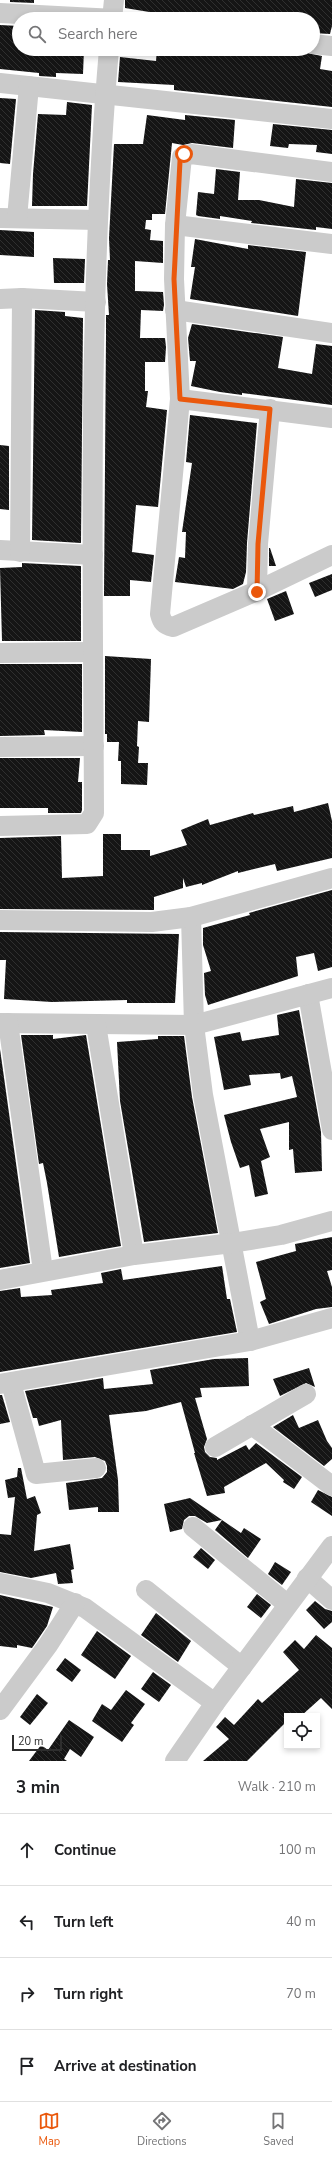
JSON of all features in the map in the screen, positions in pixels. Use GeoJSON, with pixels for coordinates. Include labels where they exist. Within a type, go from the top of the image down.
{"type":"FeatureCollection","features":[{"type":"Feature","properties":{"kind":"street"},"geometry":{"type":"LineString","coordinates":[[113,12],[114,0]]}},
{"type":"Feature","properties":{"kind":"street"},"geometry":{"type":"LineString","coordinates":[[0,13],[12,14]]}},
{"type":"Feature","properties":{"kind":"street"},"geometry":{"type":"LineString","coordinates":[[320,45],[332,46]]}},
{"type":"Feature","properties":{"kind":"street"},"geometry":{"type":"LineString","coordinates":[[0,826],[87,824],[94,813],[92,652],[96,302],[98,220],[108,56]]}},
{"type":"Feature","properties":{"kind":"street"},"geometry":{"type":"LineString","coordinates":[[0,83],[105,93],[332,119]]}},
{"type":"Feature","properties":{"kind":"street"},"geometry":{"type":"LineString","coordinates":[[29,86],[9,218],[98,220]]}},
{"type":"Feature","properties":{"kind":"street"},"geometry":{"type":"LineString","coordinates":[[332,172],[191,154],[184,154],[180,161],[175,225],[175,310],[180,399],[160,614],[162,621],[166,625],[173,627],[257,592],[332,555]]}},
{"type":"Feature","properties":{"kind":"street"},"geometry":{"type":"LineString","coordinates":[[175,225],[332,244]]}},
{"type":"Feature","properties":{"kind":"street"},"geometry":{"type":"LineString","coordinates":[[0,299],[22,298],[96,302]]}},
{"type":"Feature","properties":{"kind":"street"},"geometry":{"type":"LineString","coordinates":[[20,552],[22,298]]}},
{"type":"Feature","properties":{"kind":"street"},"geometry":{"type":"LineString","coordinates":[[175,310],[332,333]]}},
{"type":"Feature","properties":{"kind":"street"},"geometry":{"type":"LineString","coordinates":[[180,399],[270,409],[332,418]]}},
{"type":"Feature","properties":{"kind":"street"},"geometry":{"type":"LineString","coordinates":[[257,592],[258,544],[270,409]]}},
{"type":"Feature","properties":{"kind":"street"},"geometry":{"type":"LineString","coordinates":[[0,550],[93,555]]}},
{"type":"Feature","properties":{"kind":"street"},"geometry":{"type":"LineString","coordinates":[[0,653],[92,652]]}},
{"type":"Feature","properties":{"kind":"street"},"geometry":{"type":"LineString","coordinates":[[0,747],[94,746]]}},
{"type":"Feature","properties":{"kind":"street"},"geometry":{"type":"LineString","coordinates":[[0,920],[152,922],[191,918],[332,878]]}},
{"type":"Feature","properties":{"kind":"street"},"geometry":{"type":"LineString","coordinates":[[191,918],[194,1025],[203,1095],[250,1340]]}},
{"type":"Feature","properties":{"kind":"street"},"geometry":{"type":"LineString","coordinates":[[43,1271],[4,1023],[194,1025],[332,988]]}},
{"type":"Feature","properties":{"kind":"street"},"geometry":{"type":"LineString","coordinates":[[308,994],[330,1106],[332,1130]]}},
{"type":"Feature","properties":{"kind":"street"},"geometry":{"type":"LineString","coordinates":[[96,1025],[134,1256]]}},
{"type":"Feature","properties":{"kind":"street"},"geometry":{"type":"LineString","coordinates":[[0,1280],[43,1271],[134,1256],[281,1235],[332,1221]]}},
{"type":"Feature","properties":{"kind":"street"},"geometry":{"type":"LineString","coordinates":[[96,1468],[36,1474],[5,1383],[250,1340],[332,1318]]}},
{"type":"Feature","properties":{"kind":"street"},"geometry":{"type":"LineString","coordinates":[[215,1447],[306,1394]]}},
{"type":"Feature","properties":{"kind":"street"},"geometry":{"type":"LineString","coordinates":[[252,1425],[332,1486]]}},
{"type":"Feature","properties":{"kind":"street"},"geometry":{"type":"LineString","coordinates":[[193,1527],[287,1604]]}},
{"type":"Feature","properties":{"kind":"street"},"geometry":{"type":"LineString","coordinates":[[175,1761],[287,1604],[332,1546]]}},
{"type":"Feature","properties":{"kind":"street"},"geometry":{"type":"LineString","coordinates":[[308,1578],[332,1600]]}},
{"type":"Feature","properties":{"kind":"street"},"geometry":{"type":"LineString","coordinates":[[0,1583],[48,1593],[75,1603],[215,1703]]}},
{"type":"Feature","properties":{"kind":"street"},"geometry":{"type":"LineString","coordinates":[[146,1590],[242,1667]]}},
{"type":"Feature","properties":{"kind":"street"},"geometry":{"type":"LineString","coordinates":[[0,1710],[48,1645],[75,1603]]}},
{"type":"Feature","properties":{"kind":"building"},"geometry":{"type":"Polygon","coordinates":[[[10,0],[34,0],[34,3],[10,2],[10,0]]]}},
{"type":"Feature","properties":{"kind":"building"},"geometry":{"type":"Polygon","coordinates":[[[125,0],[332,0],[332,26],[330,34],[320,33],[320,12],[149,12],[125,8],[125,0]]]}},
{"type":"Feature","properties":{"kind":"building"},"geometry":{"type":"Polygon","coordinates":[[[0,25],[12,26],[12,56],[84,56],[83,74],[56,73],[56,77],[39,76],[39,73],[0,69],[0,25]]]}},
{"type":"Feature","properties":{"kind":"building"},"geometry":{"type":"Polygon","coordinates":[[[156,56],[322,56],[320,69],[332,71],[332,107],[174,90],[174,85],[118,82],[120,57],[156,61],[156,56]]]}},
{"type":"Feature","properties":{"kind":"building"},"geometry":{"type":"Polygon","coordinates":[[[0,98],[16,99],[10,164],[0,163],[0,98]]]}},
{"type":"Feature","properties":{"kind":"building"},"geometry":{"type":"Polygon","coordinates":[[[67,102],[92,105],[87,206],[32,206],[38,114],[66,115],[67,102]]]}},
{"type":"Feature","properties":{"kind":"building"},"geometry":{"type":"Polygon","coordinates":[[[147,115],[185,120],[185,115],[235,120],[233,148],[192,143],[183,145],[172,143],[165,214],[152,214],[152,220],[146,220],[145,229],[151,230],[150,240],[163,241],[163,263],[135,261],[135,291],[163,292],[164,305],[163,311],[141,310],[140,338],[165,338],[166,347],[165,362],[145,362],[145,391],[148,391],[146,407],[167,410],[158,507],[136,505],[132,552],[154,555],[151,582],[130,580],[130,596],[104,596],[106,315],[109,315],[107,284],[108,260],[110,260],[109,238],[114,144],[143,144],[147,115]]]}},
{"type":"Feature","properties":{"kind":"building"},"geometry":{"type":"Polygon","coordinates":[[[273,124],[332,130],[332,154],[316,152],[317,145],[289,144],[288,148],[270,146],[273,124]]]}},
{"type":"Feature","properties":{"kind":"building"},"geometry":{"type":"Polygon","coordinates":[[[216,169],[240,172],[238,200],[259,200],[294,207],[296,179],[332,183],[332,229],[316,227],[316,230],[251,223],[252,221],[220,216],[220,219],[196,215],[198,192],[214,194],[216,169]]]}},
{"type":"Feature","properties":{"kind":"building"},"geometry":{"type":"Polygon","coordinates":[[[0,230],[34,232],[34,257],[0,255],[0,230]]]}},
{"type":"Feature","properties":{"kind":"building"},"geometry":{"type":"Polygon","coordinates":[[[195,239],[248,249],[248,245],[306,252],[298,316],[190,299],[195,267],[191,267],[195,239]]]}},
{"type":"Feature","properties":{"kind":"building"},"geometry":{"type":"Polygon","coordinates":[[[53,258],[85,259],[84,283],[54,283],[53,258]]]}},
{"type":"Feature","properties":{"kind":"building"},"geometry":{"type":"Polygon","coordinates":[[[35,310],[65,312],[65,316],[83,318],[81,543],[32,540],[35,310]]]}},
{"type":"Feature","properties":{"kind":"building"},"geometry":{"type":"Polygon","coordinates":[[[192,324],[283,337],[278,368],[312,374],[316,344],[332,346],[332,405],[242,393],[242,395],[191,386],[196,361],[190,361],[188,338],[192,324]]]}},
{"type":"Feature","properties":{"kind":"building"},"geometry":{"type":"Polygon","coordinates":[[[190,415],[257,423],[246,572],[243,584],[233,589],[175,582],[179,557],[185,558],[186,532],[182,532],[192,463],[186,462],[190,415]]]}},
{"type":"Feature","properties":{"kind":"building"},"geometry":{"type":"Polygon","coordinates":[[[0,445],[9,446],[9,510],[0,509],[0,445]]]}},
{"type":"Feature","properties":{"kind":"building"},"geometry":{"type":"Polygon","coordinates":[[[270,548],[276,566],[269,566],[270,548]]]}},
{"type":"Feature","properties":{"kind":"building"},"geometry":{"type":"Polygon","coordinates":[[[22,563],[81,566],[81,641],[2,641],[0,568],[22,567],[22,563]]]}},
{"type":"Feature","properties":{"kind":"building"},"geometry":{"type":"Polygon","coordinates":[[[332,574],[332,590],[315,597],[309,583],[332,574]]]}},
{"type":"Feature","properties":{"kind":"building"},"geometry":{"type":"Polygon","coordinates":[[[286,591],[294,614],[275,621],[267,599],[286,591]]]}},
{"type":"Feature","properties":{"kind":"building"},"geometry":{"type":"Polygon","coordinates":[[[105,656],[151,659],[149,722],[138,721],[137,746],[139,747],[138,763],[148,763],[147,785],[121,784],[121,761],[118,761],[119,742],[107,742],[107,734],[105,734],[105,656]]]}},
{"type":"Feature","properties":{"kind":"building"},"geometry":{"type":"Polygon","coordinates":[[[0,664],[82,664],[82,732],[44,730],[45,735],[0,736],[0,664]]]}},
{"type":"Feature","properties":{"kind":"building"},"geometry":{"type":"Polygon","coordinates":[[[0,758],[80,758],[78,782],[82,782],[81,813],[48,813],[48,808],[0,808],[0,758]]]}},
{"type":"Feature","properties":{"kind":"building"},"geometry":{"type":"Polygon","coordinates":[[[328,803],[332,821],[332,858],[277,871],[275,864],[238,873],[238,871],[202,885],[202,883],[186,887],[183,878],[183,888],[154,897],[154,910],[0,909],[0,838],[61,836],[62,878],[103,876],[103,834],[121,834],[121,850],[150,850],[150,856],[187,845],[181,830],[208,819],[210,825],[253,813],[254,815],[293,806],[294,812],[328,803]]]}},
{"type":"Feature","properties":{"kind":"building"},"geometry":{"type":"Polygon","coordinates":[[[332,890],[332,967],[318,971],[314,953],[296,957],[298,976],[208,1005],[205,995],[204,973],[211,971],[203,945],[203,928],[250,915],[249,913],[332,890]]]}},
{"type":"Feature","properties":{"kind":"building"},"geometry":{"type":"Polygon","coordinates":[[[0,932],[179,934],[175,1003],[127,1003],[127,1000],[52,1002],[4,999],[6,960],[0,960],[0,932]]]}},
{"type":"Feature","properties":{"kind":"building"},"geometry":{"type":"Polygon","coordinates":[[[299,1010],[321,1132],[322,1171],[295,1173],[293,1149],[289,1150],[289,1122],[260,1129],[270,1157],[261,1161],[268,1194],[255,1197],[249,1165],[240,1168],[224,1115],[297,1097],[292,1076],[281,1079],[280,1073],[249,1075],[251,1085],[224,1090],[214,1037],[240,1032],[242,1041],[279,1035],[277,1015],[299,1010]]]}},
{"type":"Feature","properties":{"kind":"building"},"geometry":{"type":"Polygon","coordinates":[[[21,1035],[53,1035],[53,1039],[86,1035],[121,1246],[59,1257],[43,1163],[39,1164],[21,1035]]]}},
{"type":"Feature","properties":{"kind":"building"},"geometry":{"type":"Polygon","coordinates":[[[158,1036],[184,1036],[192,1097],[218,1233],[144,1242],[120,1101],[117,1042],[158,1039],[158,1036]]]}},
{"type":"Feature","properties":{"kind":"building"},"geometry":{"type":"Polygon","coordinates":[[[0,1049],[30,1263],[0,1268],[0,1049]]]}},
{"type":"Feature","properties":{"kind":"building"},"geometry":{"type":"Polygon","coordinates":[[[332,1237],[332,1270],[327,1271],[332,1287],[332,1307],[316,1309],[269,1324],[260,1302],[266,1299],[256,1262],[296,1251],[295,1244],[332,1237]]]}},
{"type":"Feature","properties":{"kind":"building"},"geometry":{"type":"Polygon","coordinates":[[[222,1266],[227,1299],[230,1299],[237,1332],[0,1372],[0,1291],[20,1288],[21,1297],[52,1295],[51,1290],[103,1283],[101,1273],[121,1269],[123,1280],[222,1266]]]}},
{"type":"Feature","properties":{"kind":"building"},"geometry":{"type":"Polygon","coordinates":[[[248,1358],[249,1386],[200,1388],[202,1397],[195,1398],[207,1439],[204,1447],[205,1452],[210,1457],[217,1458],[217,1460],[246,1445],[249,1450],[256,1443],[302,1477],[294,1489],[283,1482],[284,1480],[266,1463],[224,1487],[225,1493],[207,1496],[181,1402],[146,1411],[109,1415],[118,1480],[119,1512],[98,1512],[98,1507],[69,1510],[66,1483],[102,1478],[107,1472],[107,1466],[105,1461],[95,1457],[63,1460],[61,1420],[39,1426],[37,1418],[33,1418],[25,1391],[103,1378],[104,1389],[153,1384],[150,1370],[214,1359],[248,1358]]]}},
{"type":"Feature","properties":{"kind":"building"},"geometry":{"type":"Polygon","coordinates":[[[309,1368],[315,1387],[306,1383],[280,1396],[273,1379],[309,1368]]]}},
{"type":"Feature","properties":{"kind":"building"},"geometry":{"type":"Polygon","coordinates":[[[0,1395],[2,1395],[10,1422],[0,1424],[0,1395]]]}},
{"type":"Feature","properties":{"kind":"building"},"geometry":{"type":"Polygon","coordinates":[[[293,1415],[299,1428],[318,1420],[327,1441],[332,1448],[332,1459],[324,1466],[273,1427],[293,1415]]]}},
{"type":"Feature","properties":{"kind":"building"},"geometry":{"type":"Polygon","coordinates":[[[18,1468],[21,1468],[27,1499],[35,1496],[41,1513],[37,1515],[34,1551],[70,1544],[74,1569],[71,1570],[73,1583],[58,1584],[56,1573],[31,1578],[0,1572],[0,1534],[11,1535],[15,1497],[8,1498],[5,1480],[17,1477],[18,1468]]]}},
{"type":"Feature","properties":{"kind":"building"},"geometry":{"type":"Polygon","coordinates":[[[318,1490],[332,1497],[332,1516],[311,1502],[318,1490]]]}},
{"type":"Feature","properties":{"kind":"building"},"geometry":{"type":"Polygon","coordinates":[[[190,1498],[222,1520],[207,1523],[195,1516],[189,1516],[184,1520],[182,1529],[170,1532],[164,1504],[190,1498]]]}},
{"type":"Feature","properties":{"kind":"building"},"geometry":{"type":"Polygon","coordinates":[[[222,1520],[241,1533],[244,1528],[261,1539],[248,1558],[215,1530],[222,1520]]]}},
{"type":"Feature","properties":{"kind":"building"},"geometry":{"type":"Polygon","coordinates":[[[201,1548],[215,1560],[208,1569],[193,1557],[201,1548]]]}},
{"type":"Feature","properties":{"kind":"building"},"geometry":{"type":"Polygon","coordinates":[[[275,1562],[291,1572],[282,1585],[268,1574],[275,1562]]]}},
{"type":"Feature","properties":{"kind":"building"},"geometry":{"type":"Polygon","coordinates":[[[257,1594],[271,1605],[261,1618],[247,1607],[257,1594]]]}},
{"type":"Feature","properties":{"kind":"building"},"geometry":{"type":"Polygon","coordinates":[[[0,1595],[53,1607],[47,1626],[32,1648],[17,1645],[17,1648],[0,1646],[0,1595]]]}},
{"type":"Feature","properties":{"kind":"building"},"geometry":{"type":"Polygon","coordinates":[[[315,1601],[325,1609],[332,1611],[332,1622],[324,1629],[306,1610],[315,1601]]]}},
{"type":"Feature","properties":{"kind":"building"},"geometry":{"type":"Polygon","coordinates":[[[156,1613],[191,1641],[178,1662],[141,1635],[156,1613]]]}},
{"type":"Feature","properties":{"kind":"building"},"geometry":{"type":"Polygon","coordinates":[[[97,1631],[131,1656],[115,1679],[81,1655],[97,1631]]]}},
{"type":"Feature","properties":{"kind":"building"},"geometry":{"type":"Polygon","coordinates":[[[316,1635],[332,1648],[332,1709],[321,1698],[304,1713],[284,1713],[284,1724],[247,1761],[203,1761],[229,1739],[216,1727],[225,1717],[234,1725],[258,1699],[262,1703],[299,1670],[283,1652],[295,1640],[304,1649],[316,1635]]]}},
{"type":"Feature","properties":{"kind":"building"},"geometry":{"type":"Polygon","coordinates":[[[65,1658],[81,1670],[72,1682],[56,1670],[65,1658]]]}},
{"type":"Feature","properties":{"kind":"building"},"geometry":{"type":"Polygon","coordinates":[[[153,1672],[171,1685],[159,1702],[141,1689],[153,1672]]]}},
{"type":"Feature","properties":{"kind":"building"},"geometry":{"type":"Polygon","coordinates":[[[126,1690],[145,1704],[131,1723],[134,1725],[122,1742],[92,1721],[102,1704],[111,1710],[126,1690]]]}},
{"type":"Feature","properties":{"kind":"building"},"geometry":{"type":"Polygon","coordinates":[[[37,1694],[48,1703],[30,1725],[20,1717],[37,1694]]]}},
{"type":"Feature","properties":{"kind":"building"},"geometry":{"type":"Polygon","coordinates":[[[69,1720],[94,1737],[81,1757],[70,1749],[64,1759],[67,1761],[29,1761],[41,1745],[48,1750],[69,1720]]]}},
{"type":"Feature","properties":{"kind":"route"},"geometry":{"type":"LineString","coordinates":[[184,154],[180,161],[175,225],[174,279],[180,399],[270,409],[258,544],[257,592]]}}]}
